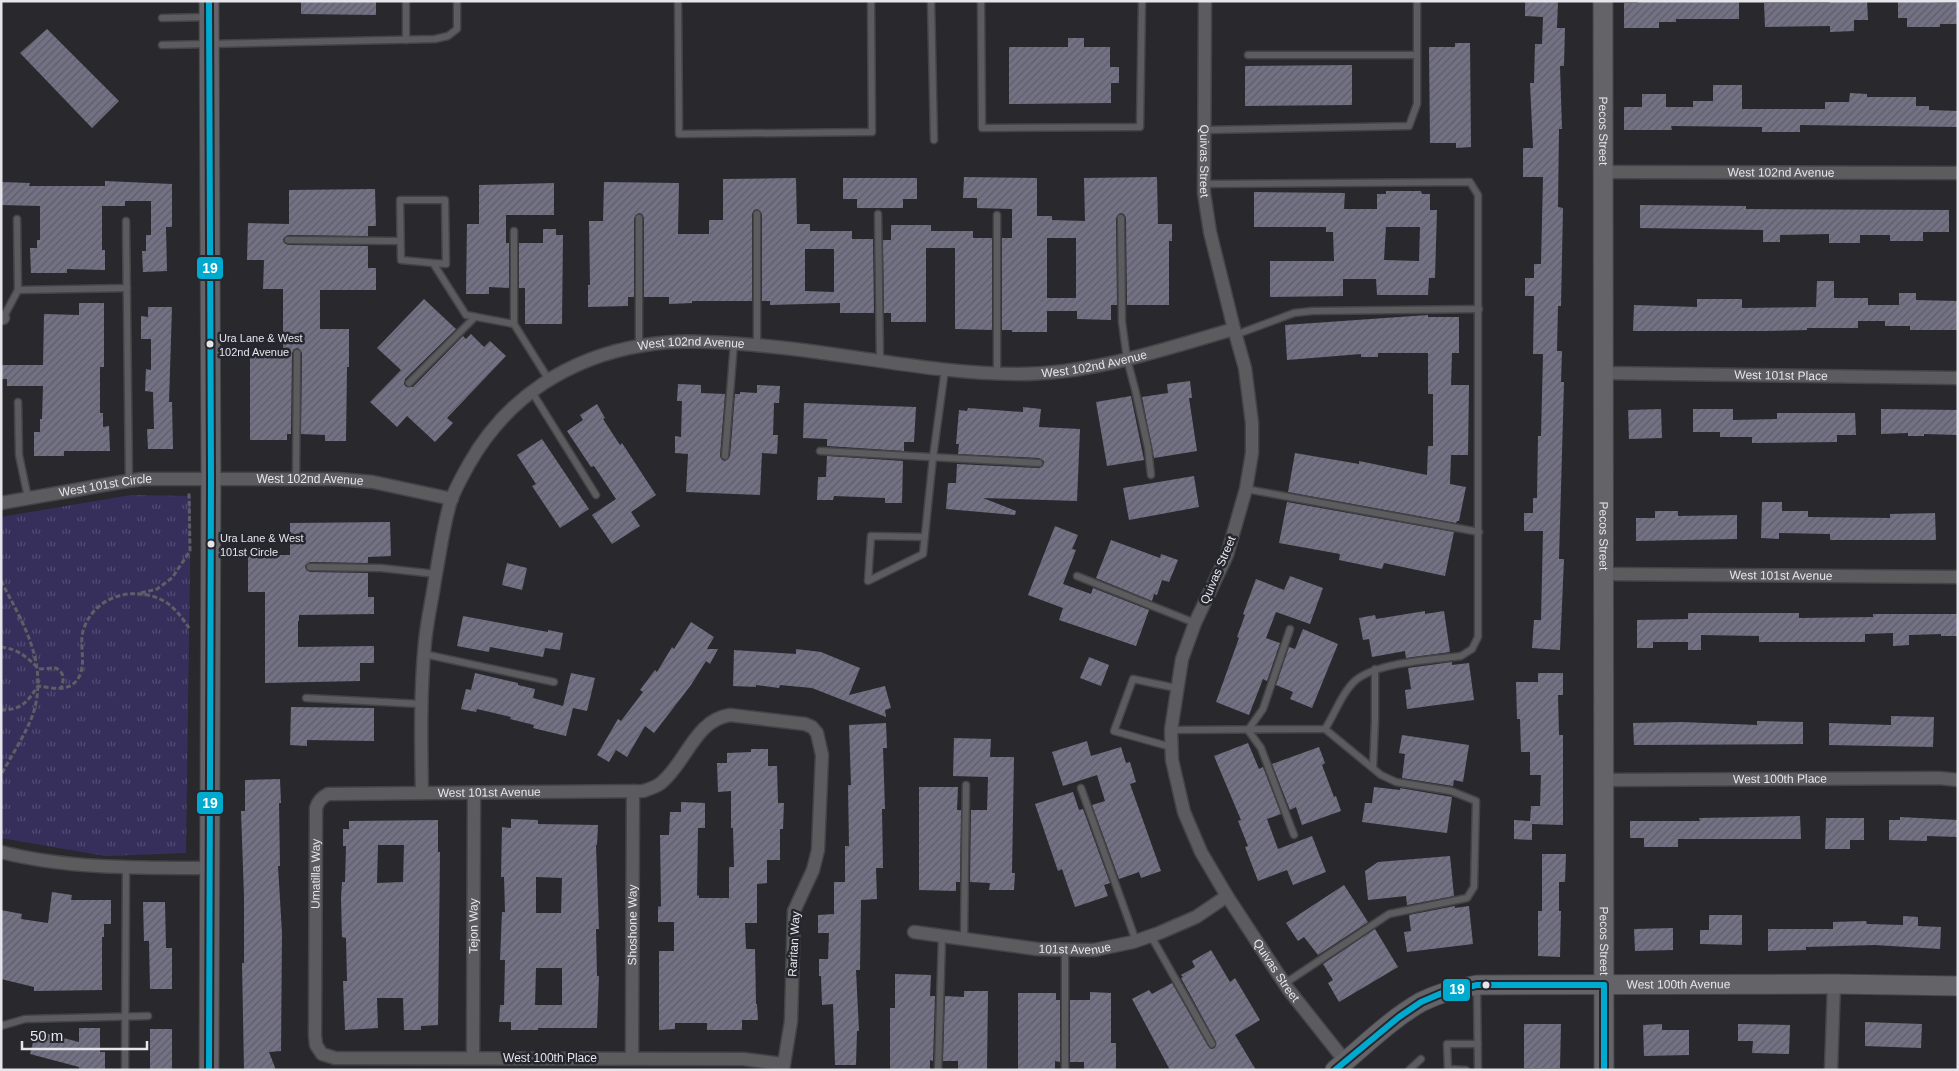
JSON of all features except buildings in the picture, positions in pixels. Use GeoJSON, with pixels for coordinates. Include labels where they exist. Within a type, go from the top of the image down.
{"type":"FeatureCollection","features":[{"type":"Feature","properties":{"kind":"street","name":"Quivas Street"},"geometry":{"type":"LineString","coordinates":[[1205,1],[1204,184],[1210,232],[1234,332],[1245,368],[1252,423],[1252,453],[1246,489],[1227,554],[1195,623],[1182,659],[1171,730],[1175,778],[1192,834],[1226,896],[1284,984],[1343,1065]]}},
{"type":"Feature","properties":{"kind":"street","name":"Pecos Street"},"geometry":{"type":"LineString","coordinates":[[1603,1],[1604,1070]]}},
{"type":"Feature","properties":{"kind":"street"},"geometry":{"type":"LineString","coordinates":[[209,9],[211,479],[209,1070]]}},
{"type":"Feature","properties":{"kind":"street","name":"West 102nd Avenue"},"geometry":{"type":"LineString","coordinates":[[1603,172],[1958,173]]}},
{"type":"Feature","properties":{"kind":"street","name":"West 102nd Avenue"},"geometry":{"type":"LineString","coordinates":[[211,479],[338,479],[372,482],[452,499],[482,441],[510,409],[531,391],[577,365],[605,353],[639,346],[670,342],[734,343],[797,348],[945,369],[1022,374],[1084,368],[1234,332]]}},
{"type":"Feature","properties":{"kind":"street","name":"West 101st Place"},"geometry":{"type":"LineString","coordinates":[[1603,373],[1958,378]]}},
{"type":"Feature","properties":{"kind":"street","name":"West 101st Circle"},"geometry":{"type":"LineString","coordinates":[[1,503],[129,481],[211,479]]}},
{"type":"Feature","properties":{"kind":"street","name":"West 101st Avenue"},"geometry":{"type":"LineString","coordinates":[[452,499],[443,533],[424,654],[421,704],[422,793],[643,791],[660,785],[671,774],[701,732],[709,724],[722,716],[730,715],[804,724],[812,727],[817,733]]}},
{"type":"Feature","properties":{"kind":"street","name":"West 101st Avenue"},"geometry":{"type":"LineString","coordinates":[[1603,574],[1958,577]]}},
{"type":"Feature","properties":{"kind":"street","name":"Raritan Way"},"geometry":{"type":"LineString","coordinates":[[783,1067],[791,1021],[794,911],[813,870],[818,850],[822,755],[817,733]]}},
{"type":"Feature","properties":{"kind":"street","name":"West 100th Place"},"geometry":{"type":"LineString","coordinates":[[1604,780],[1939,778],[1958,780]]}},
{"type":"Feature","properties":{"kind":"street","name":"Shoshone Way"},"geometry":{"type":"LineString","coordinates":[[632,1058],[633,792]]}},
{"type":"Feature","properties":{"kind":"street","name":"Umatilla Way"},"geometry":{"type":"LineString","coordinates":[[319,1051],[315,1035],[318,803],[328,794],[422,793]]}},
{"type":"Feature","properties":{"kind":"street","name":"Tejon Way"},"geometry":{"type":"LineString","coordinates":[[473,1058],[474,793]]}},
{"type":"Feature","properties":{"kind":"street"},"geometry":{"type":"LineString","coordinates":[[1,852],[63,863],[126,868],[210,868]]}},
{"type":"Feature","properties":{"kind":"street","name":"101st Avenue"},"geometry":{"type":"LineString","coordinates":[[914,932],[1037,949],[1065,951],[1094,950],[1136,941],[1196,917],[1226,896]]}},
{"type":"Feature","properties":{"kind":"street"},"geometry":{"type":"LineString","coordinates":[[1831,1070],[1834,984]]}},
{"type":"Feature","properties":{"kind":"street","name":"West 100th Avenue"},"geometry":{"type":"LineString","coordinates":[[1343,1065],[1402,1015],[1421,1002],[1459,988],[1477,985],[1834,984],[1958,986]]}},
{"type":"Feature","properties":{"kind":"street","name":"West 100th Place"},"geometry":{"type":"LineString","coordinates":[[319,1051],[322,1054],[335,1058],[743,1059],[783,1067]]}},
{"type":"Feature","properties":{"kind":"lane"},"geometry":{"type":"LineString","coordinates":[[406,1],[406,40]]}},
{"type":"Feature","properties":{"kind":"lane"},"geometry":{"type":"LineString","coordinates":[[162,45],[435,39],[448,36],[457,29],[457,1]]}},
{"type":"Feature","properties":{"kind":"lane"},"geometry":{"type":"LineString","coordinates":[[678,1],[680,134],[872,132],[871,1]]}},
{"type":"Feature","properties":{"kind":"lane"},"geometry":{"type":"LineString","coordinates":[[931,1],[934,140]]}},
{"type":"Feature","properties":{"kind":"lane"},"geometry":{"type":"LineString","coordinates":[[981,1],[982,128],[1140,126],[1142,1]]}},
{"type":"Feature","properties":{"kind":"lane"},"geometry":{"type":"LineString","coordinates":[[1204,130],[1409,126],[1417,104],[1417,1]]}},
{"type":"Feature","properties":{"kind":"lane"},"geometry":{"type":"LineString","coordinates":[[162,18],[209,9]]}},
{"type":"Feature","properties":{"kind":"lane"},"geometry":{"type":"LineString","coordinates":[[1248,55],[1417,55]]}},
{"type":"Feature","properties":{"kind":"lane"},"geometry":{"type":"LineString","coordinates":[[1204,184],[1470,182],[1478,195],[1478,637],[1472,648],[1461,656],[1375,669],[1355,681],[1324,729]]}},
{"type":"Feature","properties":{"kind":"lane"},"geometry":{"type":"LineString","coordinates":[[400,200],[445,200],[446,264],[433,263],[401,260],[400,200]]}},
{"type":"Feature","properties":{"kind":"lane"},"geometry":{"type":"LineString","coordinates":[[757,214],[758,345]]}},
{"type":"Feature","properties":{"kind":"lane"},"geometry":{"type":"LineString","coordinates":[[878,214],[880,360]]}},
{"type":"Feature","properties":{"kind":"lane"},"geometry":{"type":"LineString","coordinates":[[997,215],[997,373]]}},
{"type":"Feature","properties":{"kind":"lane"},"geometry":{"type":"LineString","coordinates":[[639,218],[639,346]]}},
{"type":"Feature","properties":{"kind":"lane"},"geometry":{"type":"LineString","coordinates":[[1121,218],[1122,322],[1127,359],[1146,439],[1151,476]]}},
{"type":"Feature","properties":{"kind":"lane"},"geometry":{"type":"LineString","coordinates":[[2,317],[18,290],[17,219]]}},
{"type":"Feature","properties":{"kind":"lane"},"geometry":{"type":"LineString","coordinates":[[126,220],[129,481]]}},
{"type":"Feature","properties":{"kind":"lane"},"geometry":{"type":"LineString","coordinates":[[514,231],[514,324],[549,380]]}},
{"type":"Feature","properties":{"kind":"lane"},"geometry":{"type":"LineString","coordinates":[[288,240],[400,241]]}},
{"type":"Feature","properties":{"kind":"lane"},"geometry":{"type":"LineString","coordinates":[[433,263],[466,315],[514,324]]}},
{"type":"Feature","properties":{"kind":"lane"},"geometry":{"type":"LineString","coordinates":[[18,290],[127,288]]}},
{"type":"Feature","properties":{"kind":"lane"},"geometry":{"type":"LineString","coordinates":[[1234,332],[1294,313],[1312,311],[1479,309]]}},
{"type":"Feature","properties":{"kind":"lane"},"geometry":{"type":"LineString","coordinates":[[409,383],[475,317]]}},
{"type":"Feature","properties":{"kind":"lane"},"geometry":{"type":"LineString","coordinates":[[725,456],[734,343]]}},
{"type":"Feature","properties":{"kind":"lane"},"geometry":{"type":"LineString","coordinates":[[296,478],[297,353]]}},
{"type":"Feature","properties":{"kind":"lane"},"geometry":{"type":"LineString","coordinates":[[925,537],[871,536],[868,581],[923,554],[925,537],[933,457],[945,369]]}},
{"type":"Feature","properties":{"kind":"lane"},"geometry":{"type":"LineString","coordinates":[[531,391],[596,495]]}},
{"type":"Feature","properties":{"kind":"lane"},"geometry":{"type":"LineString","coordinates":[[18,402],[19,455],[28,498]]}},
{"type":"Feature","properties":{"kind":"lane"},"geometry":{"type":"LineString","coordinates":[[820,451],[1039,463]]}},
{"type":"Feature","properties":{"kind":"lane"},"geometry":{"type":"LineString","coordinates":[[1246,489],[1478,532]]}},
{"type":"Feature","properties":{"kind":"lane"},"geometry":{"type":"LineString","coordinates":[[310,567],[381,568],[436,574]]}},
{"type":"Feature","properties":{"kind":"lane"},"geometry":{"type":"LineString","coordinates":[[1077,576],[1195,623]]}},
{"type":"Feature","properties":{"kind":"lane"},"geometry":{"type":"LineString","coordinates":[[1248,730],[1263,709],[1290,629]]}},
{"type":"Feature","properties":{"kind":"lane"},"geometry":{"type":"LineString","coordinates":[[424,654],[554,682]]}},
{"type":"Feature","properties":{"kind":"lane"},"geometry":{"type":"LineString","coordinates":[[1373,768],[1375,669]]}},
{"type":"Feature","properties":{"kind":"lane"},"geometry":{"type":"LineString","coordinates":[[1171,747],[1114,731],[1133,679],[1176,688]]}},
{"type":"Feature","properties":{"kind":"lane"},"geometry":{"type":"LineString","coordinates":[[306,698],[421,704]]}},
{"type":"Feature","properties":{"kind":"lane"},"geometry":{"type":"LineString","coordinates":[[1171,730],[1324,729],[1380,775],[1396,782],[1451,791],[1476,802],[1474,887],[1467,898],[1389,914],[1284,984]]}},
{"type":"Feature","properties":{"kind":"lane"},"geometry":{"type":"LineString","coordinates":[[1248,730],[1261,748],[1294,835]]}},
{"type":"Feature","properties":{"kind":"lane"},"geometry":{"type":"LineString","coordinates":[[964,939],[966,785]]}},
{"type":"Feature","properties":{"kind":"lane"},"geometry":{"type":"LineString","coordinates":[[1081,788],[1136,941]]}},
{"type":"Feature","properties":{"kind":"lane"},"geometry":{"type":"LineString","coordinates":[[126,868],[126,1070]]}},
{"type":"Feature","properties":{"kind":"lane"},"geometry":{"type":"LineString","coordinates":[[1150,935],[1212,1044]]}},
{"type":"Feature","properties":{"kind":"lane"},"geometry":{"type":"LineString","coordinates":[[938,1070],[942,937]]}},
{"type":"Feature","properties":{"kind":"lane"},"geometry":{"type":"LineString","coordinates":[[1065,951],[1065,1070]]}},
{"type":"Feature","properties":{"kind":"lane"},"geometry":{"type":"LineString","coordinates":[[1477,985],[1478,1070]]}},
{"type":"Feature","properties":{"kind":"lane"},"geometry":{"type":"LineString","coordinates":[[1,1026],[25,1019],[148,1016]]}},
{"type":"Feature","properties":{"kind":"lane"},"geometry":{"type":"LineString","coordinates":[[1466,1070],[1448,1069],[1447,1044],[1478,1044]]}},
{"type":"Feature","properties":{"kind":"lane"},"geometry":{"type":"LineString","coordinates":[[1409,1070],[1421,1059]]}},
{"type":"Feature","properties":{"kind":"path"},"geometry":{"type":"LineString","coordinates":[[38,686],[61,689],[71,685],[79,676],[82,665],[81,644],[83,628],[91,615],[104,602],[118,594],[140,593],[157,589],[172,578],[190,552],[189,479]]}},
{"type":"Feature","properties":{"kind":"path"},"geometry":{"type":"LineString","coordinates":[[1,581],[28,634],[39,669],[33,714],[1,775]]}},
{"type":"Feature","properties":{"kind":"path"},"geometry":{"type":"LineString","coordinates":[[140,593],[160,599],[175,609],[189,628]]}},
{"type":"Feature","properties":{"kind":"path"},"geometry":{"type":"LineString","coordinates":[[1,647],[15,649],[27,657],[39,669],[56,668],[62,672],[64,678],[61,689]]}},
{"type":"Feature","properties":{"kind":"path"},"geometry":{"type":"LineString","coordinates":[[1,710],[13,710],[27,702],[38,686]]}},
{"type":"Feature","properties":{"kind":"green space"},"geometry":{"type":"Polygon","coordinates":[[[131,495],[191,496],[186,853],[105,856],[1,838],[1,517],[131,495]]]}},
{"type":"Feature","properties":{"kind":"transit line","name":"19"},"geometry":{"type":"LineString","coordinates":[[209,1],[211,479],[209,1070]]}},
{"type":"Feature","properties":{"kind":"transit line","name":"19"},"geometry":{"type":"LineString","coordinates":[[1335,1070],[1399,1017],[1421,1002],[1442,993],[1477,985],[1604,985]]}},
{"type":"Feature","properties":{"kind":"transit line","name":"19"},"geometry":{"type":"LineString","coordinates":[[1604,985],[1604,1070]]}},
{"type":"Feature","properties":{"kind":"place","name":"Ura Lane & West 102nd Avenue"},"geometry":{"type":"Point","coordinates":[210,344]}},
{"type":"Feature","properties":{"kind":"place","name":"Ura Lane & West 101st Circle"},"geometry":{"type":"Point","coordinates":[211,544]}}]}
